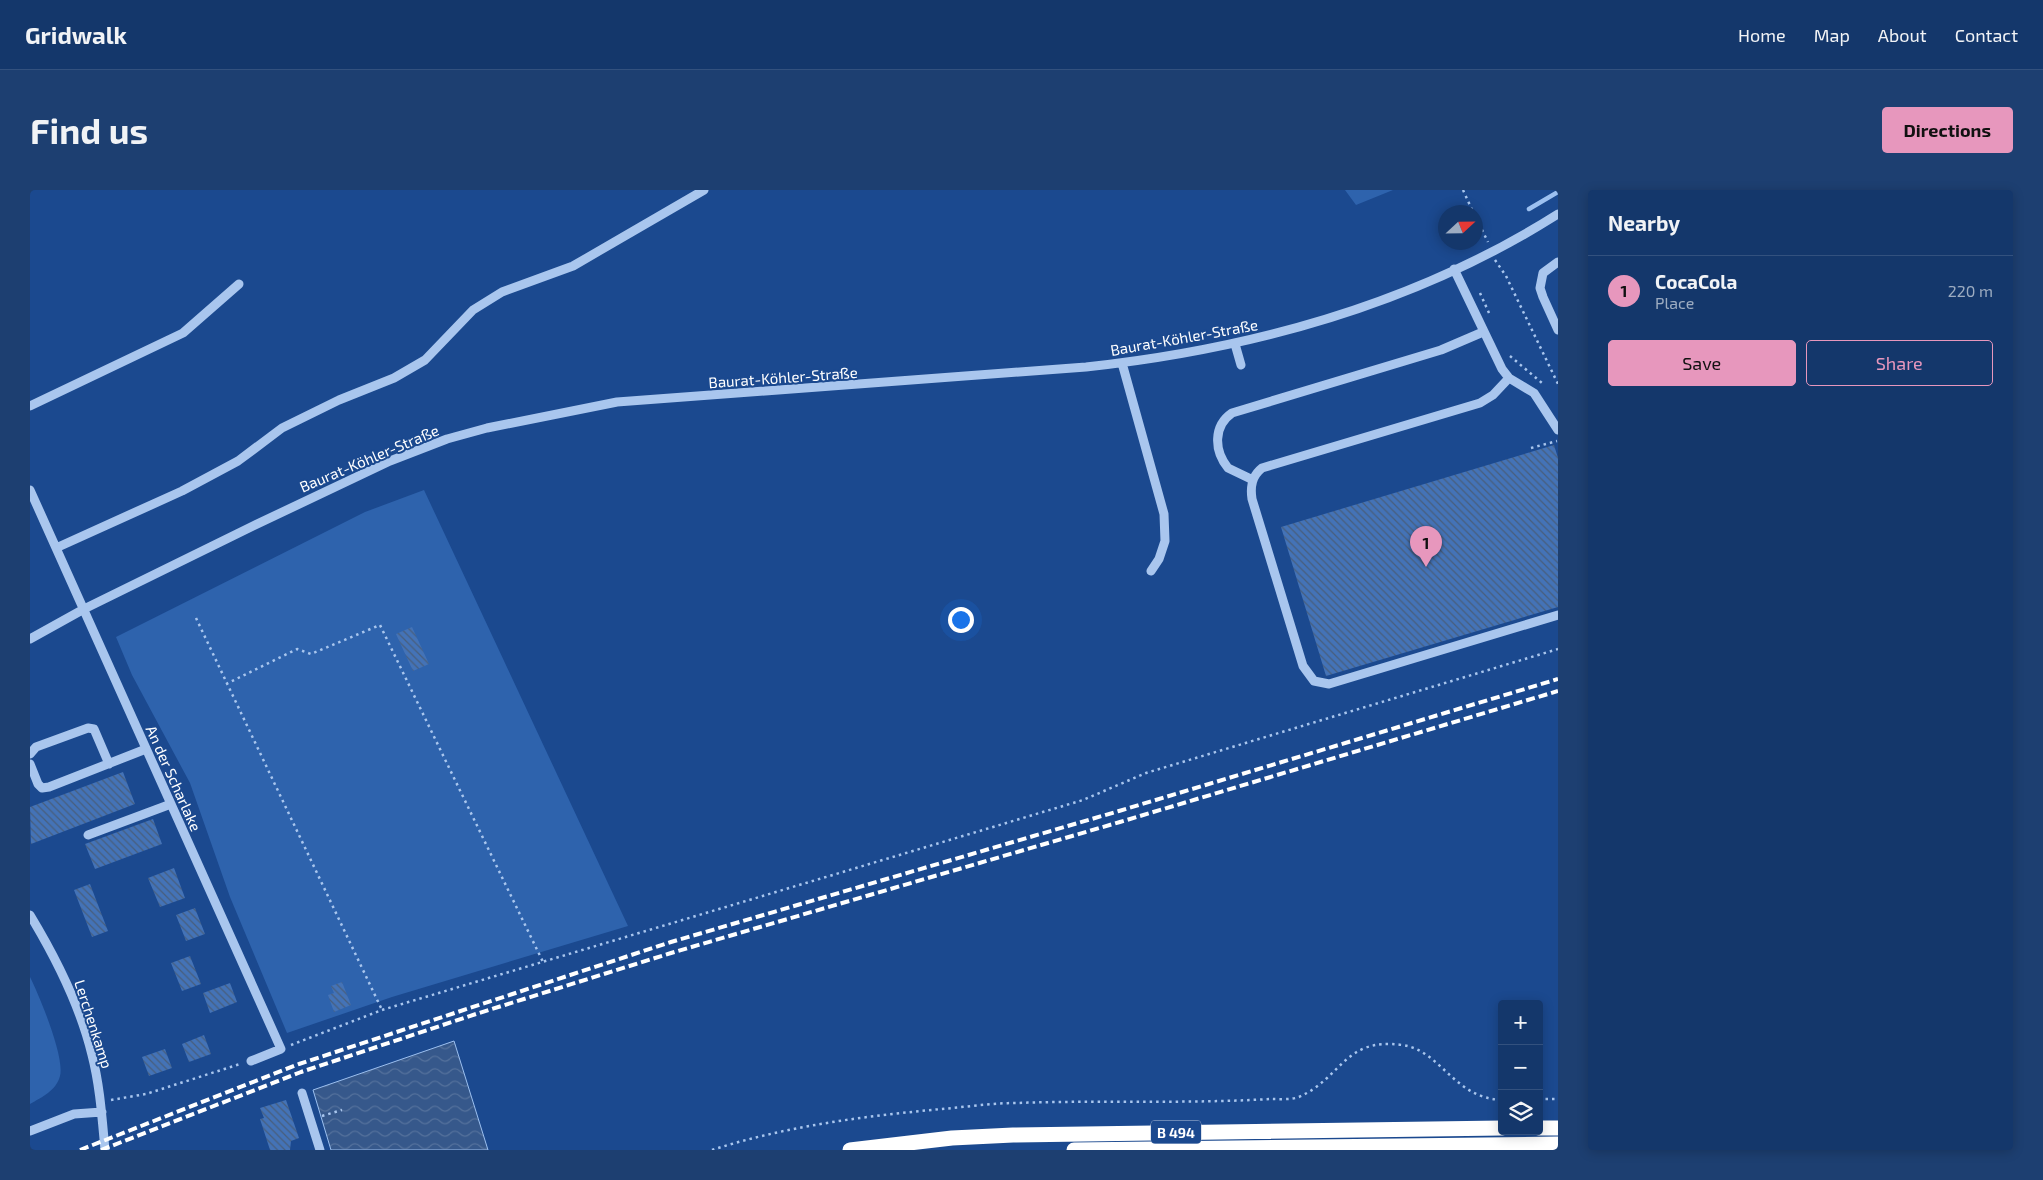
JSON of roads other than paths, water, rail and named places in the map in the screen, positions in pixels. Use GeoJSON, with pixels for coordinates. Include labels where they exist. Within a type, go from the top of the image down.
{"type":"FeatureCollection","features":[{"type":"Feature","properties":{"kind":"highway","name":"B 494"},"geometry":{"type":"LineString","coordinates":[[850,1150],[952,1138],[1013,1135],[1498,1128]]}},
{"type":"Feature","properties":{"kind":"highway"},"geometry":{"type":"LineString","coordinates":[[1543,1128],[1558,1128]]}},
{"type":"Feature","properties":{"kind":"highway","name":"B 494"},"geometry":{"type":"LineString","coordinates":[[1074,1150],[1378,1148],[1558,1144]]}},
{"type":"Feature","properties":{"kind":"street"},"geometry":{"type":"LineString","coordinates":[[56,548],[182,491],[238,461],[290,424],[339,400],[394,378],[425,360],[473,310],[495,296],[573,266],[704,190]]}},
{"type":"Feature","properties":{"kind":"street","name":"Baurat-Köhler-Straße"},"geometry":{"type":"LineString","coordinates":[[30,639],[253,526],[390,461],[447,439],[487,428],[617,402],[990,376],[1122,364],[1235,344],[1298,329],[1351,312],[1413,288],[1491,252],[1558,214]]}},
{"type":"Feature","properties":{"kind":"street"},"geometry":{"type":"LineString","coordinates":[[1558,262],[1542,273],[1540,288],[1558,330]]}},
{"type":"Feature","properties":{"kind":"street"},"geometry":{"type":"LineString","coordinates":[[1454,269],[1502,369],[1509,378],[1534,393],[1558,430]]}},
{"type":"Feature","properties":{"kind":"street"},"geometry":{"type":"LineString","coordinates":[[30,406],[183,333],[238,284]]}},
{"type":"Feature","properties":{"kind":"street"},"geometry":{"type":"LineString","coordinates":[[1252,480],[1228,468],[1217,442],[1220,424],[1232,413],[1441,350],[1483,332]]}},
{"type":"Feature","properties":{"kind":"street"},"geometry":{"type":"LineString","coordinates":[[1235,344],[1241,365]]}},
{"type":"Feature","properties":{"kind":"street"},"geometry":{"type":"LineString","coordinates":[[1122,364],[1164,514],[1165,540],[1159,559],[1151,571]]}},
{"type":"Feature","properties":{"kind":"street"},"geometry":{"type":"LineString","coordinates":[[1509,378],[1493,395],[1480,403],[1262,468],[1252,480],[1252,498],[1302,666],[1314,681],[1329,684],[1558,615]]}},
{"type":"Feature","properties":{"kind":"street","name":"An der Scharlake"},"geometry":{"type":"LineString","coordinates":[[30,490],[281,1048],[251,1061]]}},
{"type":"Feature","properties":{"kind":"street"},"geometry":{"type":"LineString","coordinates":[[30,754],[36,747],[88,728],[94,730],[108,764]]}},
{"type":"Feature","properties":{"kind":"street"},"geometry":{"type":"LineString","coordinates":[[30,764],[38,784],[42,788],[49,788],[146,749]]}},
{"type":"Feature","properties":{"kind":"street"},"geometry":{"type":"LineString","coordinates":[[88,835],[171,804]]}},
{"type":"Feature","properties":{"kind":"street","name":"Lerchenkamp"},"geometry":{"type":"LineString","coordinates":[[30,914],[63,973],[79,1012],[92,1054],[102,1112],[104,1150]]}},
{"type":"Feature","properties":{"kind":"street"},"geometry":{"type":"LineString","coordinates":[[302,1093],[320,1150]]}},
{"type":"Feature","properties":{"kind":"street"},"geometry":{"type":"LineString","coordinates":[[30,1131],[74,1114],[102,1112]]}},
{"type":"Feature","properties":{"kind":"water"},"geometry":{"type":"Polygon","coordinates":[[[454,1041],[488,1150],[331,1150],[313,1090],[454,1041]]]}},
{"type":"Feature","properties":{"kind":"waterway"},"geometry":{"type":"LineString","coordinates":[[1529,209],[1558,192]]}},
{"type":"Feature","properties":{"kind":"railway"},"geometry":{"type":"LineString","coordinates":[[80,1150],[299,1064],[671,942],[1119,811],[1558,679]]}},
{"type":"Feature","properties":{"kind":"railway"},"geometry":{"type":"LineString","coordinates":[[101,1150],[301,1072],[476,1014],[671,953],[1120,822],[1558,691]]}},
{"type":"Feature","properties":{"kind":"place","name":"CocaCola"},"geometry":{"type":"Point","coordinates":[1426,567]}}]}
